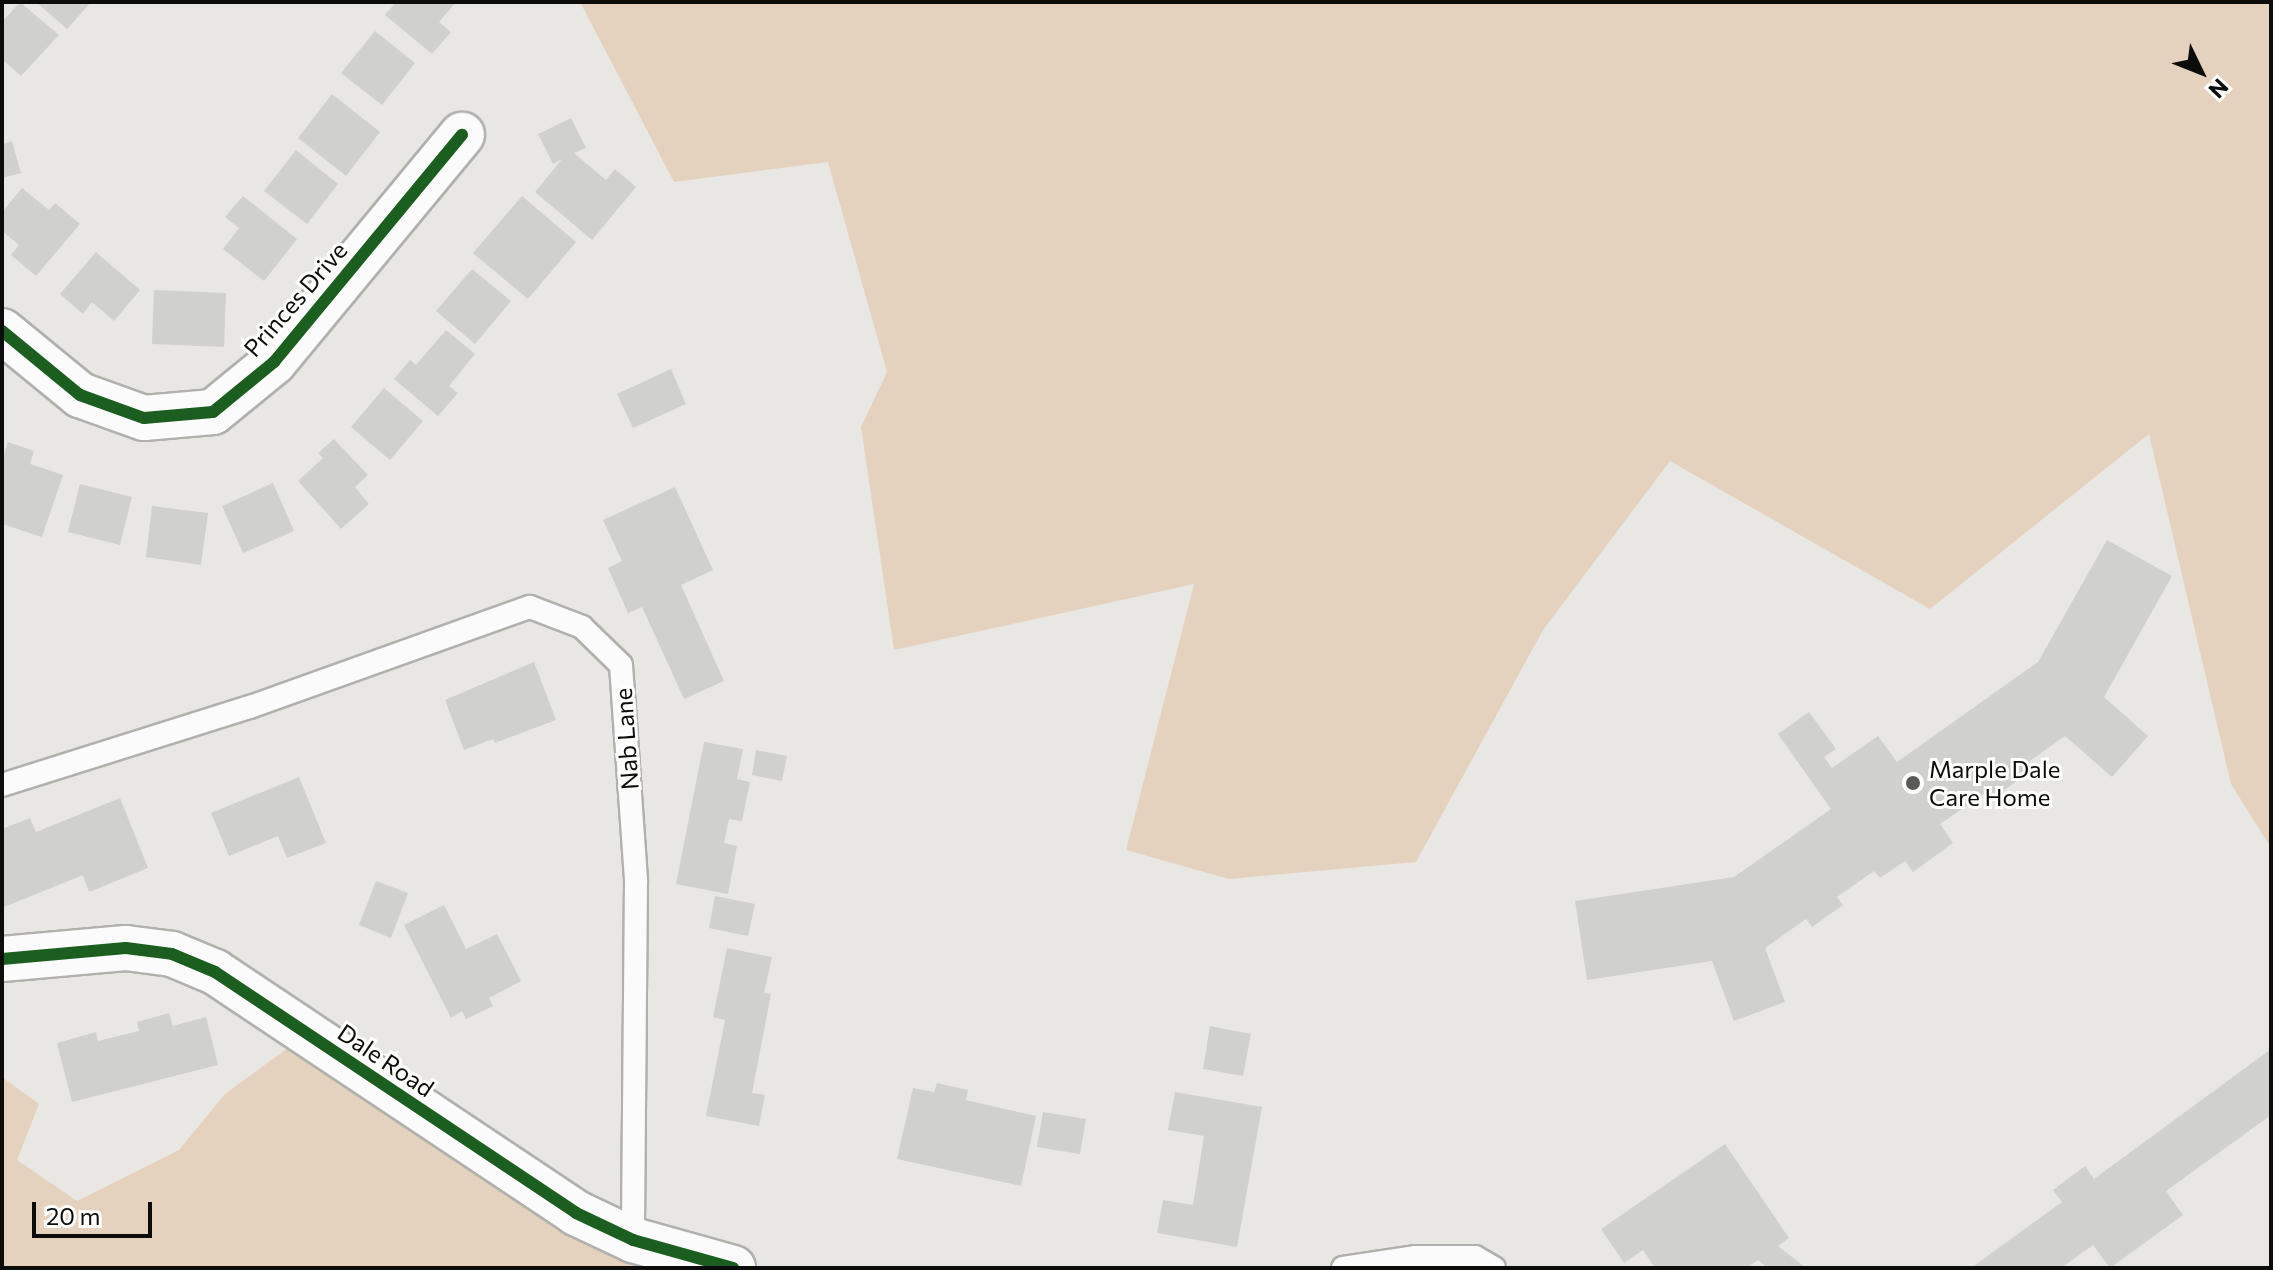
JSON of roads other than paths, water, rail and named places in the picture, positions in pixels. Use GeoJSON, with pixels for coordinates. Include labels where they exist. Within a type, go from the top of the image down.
{"type":"FeatureCollection","features":[{"type":"Feature","properties":{"kind":"street","name":"Princes Drive"},"geometry":{"type":"LineString","coordinates":[[2,331],[80,395],[144,418],[213,412],[274,362],[462,135]]}},
{"type":"Feature","properties":{"kind":"street","name":"Dale Road"},"geometry":{"type":"LineString","coordinates":[[2,959],[126,948],[172,954],[215,972],[576,1213],[633,1240],[733,1268]]}},
{"type":"Feature","properties":{"kind":"lane","name":"Nab Lane"},"geometry":{"type":"LineString","coordinates":[[2,785],[250,707],[530,607],[582,627],[621,665],[636,881],[633,1240]]}},
{"type":"Feature","properties":{"kind":"lane"},"geometry":{"type":"LineString","coordinates":[[1343,1268],[1416,1257],[1475,1257],[1494,1268]]}},
{"type":"Feature","properties":{"kind":"place","name":"Marple Dale Care Home"},"geometry":{"type":"Point","coordinates":[1913,783]}}]}
